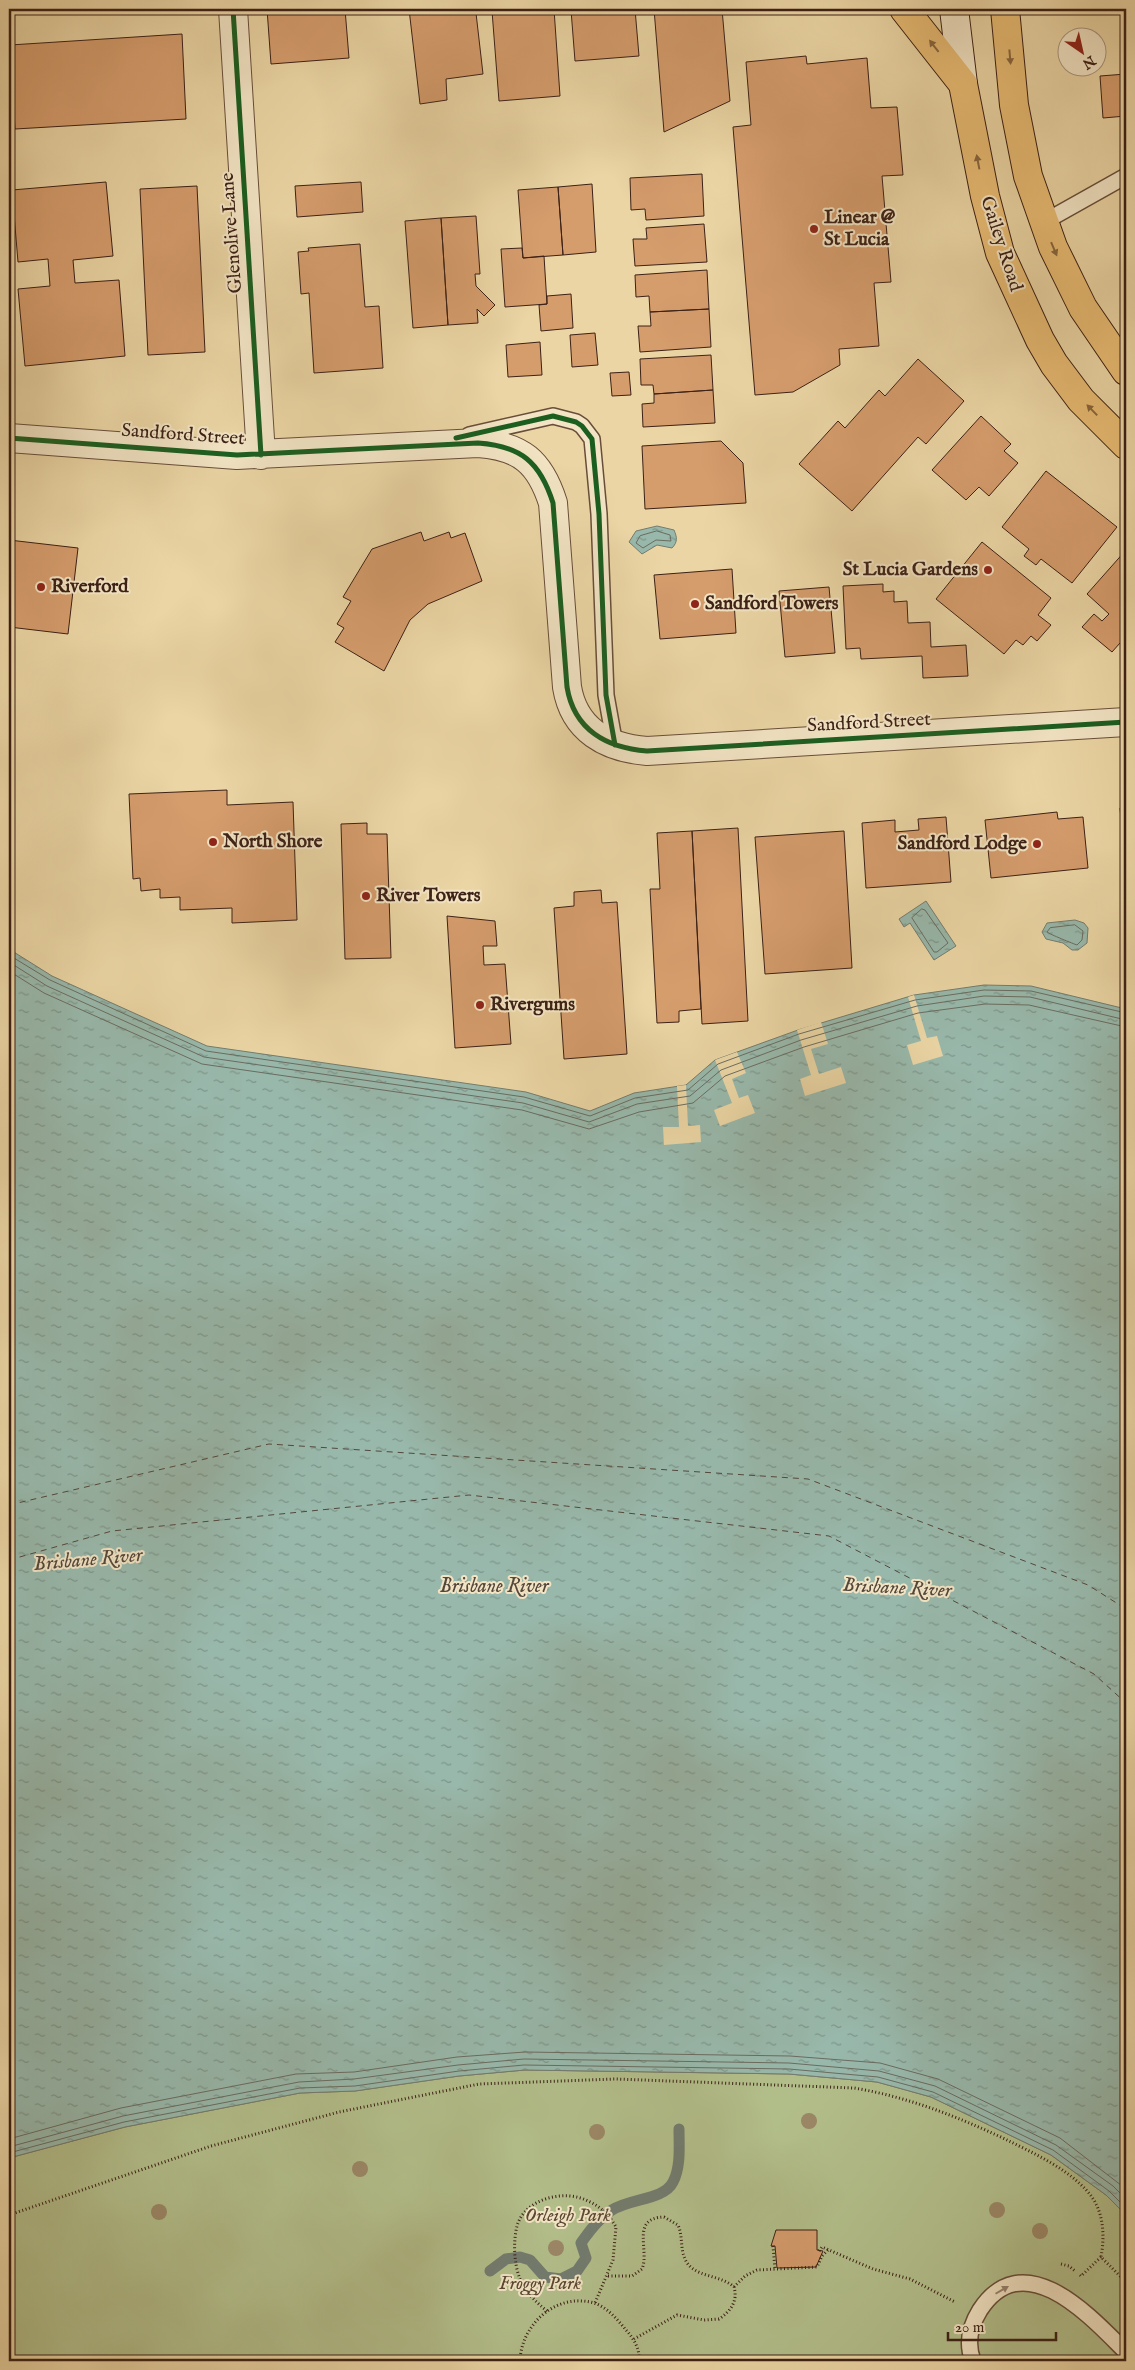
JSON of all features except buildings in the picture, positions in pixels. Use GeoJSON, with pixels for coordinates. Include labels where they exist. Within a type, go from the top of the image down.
{"type":"FeatureCollection","features":[{"type":"Feature","properties":{"kind":"main road"},"geometry":{"type":"LineString","coordinates":[[904,9],[963,84]]}},
{"type":"Feature","properties":{"kind":"main road"},"geometry":{"type":"LineString","coordinates":[[1005,9],[1014,105],[1028,176],[1053,247],[1082,308],[1124,364]]}},
{"type":"Feature","properties":{"kind":"main road","name":"Gailey Road"},"geometry":{"type":"LineString","coordinates":[[963,84],[985,196],[1000,253],[1020,300],[1054,364],[1081,400],[1126,445]]}},
{"type":"Feature","properties":{"kind":"street","name":"Glenolive Lane"},"geometry":{"type":"LineString","coordinates":[[233,9],[261,455]]}},
{"type":"Feature","properties":{"kind":"street","name":"Gailey Road"},"geometry":{"type":"LineString","coordinates":[[954,9],[963,84]]}},
{"type":"Feature","properties":{"kind":"street","name":"Sandford Street"},"geometry":{"type":"LineString","coordinates":[[9,438],[197,454],[261,455],[478,443],[499,446],[522,454],[546,483],[554,512],[569,702],[581,722],[615,745],[647,751],[1126,722]]}},
{"type":"Feature","properties":{"kind":"lane"},"geometry":{"type":"LineString","coordinates":[[1044,222],[1126,176]]}},
{"type":"Feature","properties":{"kind":"lane","name":"Sandford Street"},"geometry":{"type":"LineString","coordinates":[[416,447],[553,416],[576,422],[587,431],[592,439],[596,461],[606,695],[615,745]]}},
{"type":"Feature","properties":{"kind":"lane"},"geometry":{"type":"LineString","coordinates":[[974,2361],[970,2350],[971,2328],[985,2303],[1001,2290],[1016,2284],[1033,2283],[1045,2286],[1071,2301],[1126,2352]]}},
{"type":"Feature","properties":{"kind":"path"},"geometry":{"type":"LineString","coordinates":[[9,2216],[211,2146],[339,2112],[417,2095],[479,2084],[512,2082],[616,2079],[736,2082],[854,2088],[880,2092],[944,2111],[1044,2159],[1088,2192],[1098,2210],[1105,2237],[1101,2257],[1081,2276],[1069,2266],[1060,2264]]}},
{"type":"Feature","properties":{"kind":"path"},"geometry":{"type":"LineString","coordinates":[[548,2311],[531,2298],[520,2280],[515,2252],[518,2225],[529,2210],[549,2196],[565,2194],[580,2197],[602,2210],[616,2227],[616,2240],[608,2276],[595,2303]]}},
{"type":"Feature","properties":{"kind":"path"},"geometry":{"type":"LineString","coordinates":[[608,2276],[632,2276],[642,2270],[645,2227],[653,2219],[664,2217],[678,2225],[682,2252],[690,2267],[704,2274],[721,2278],[734,2286],[736,2294],[733,2305],[719,2319],[704,2320],[681,2315],[672,2317],[634,2339]]}},
{"type":"Feature","properties":{"kind":"path"},"geometry":{"type":"LineString","coordinates":[[773,2246],[775,2269]]}},
{"type":"Feature","properties":{"kind":"path"},"geometry":{"type":"LineString","coordinates":[[820,2251],[822,2247],[873,2269],[910,2279],[958,2303],[962,2298]]}},
{"type":"Feature","properties":{"kind":"path"},"geometry":{"type":"LineString","coordinates":[[734,2286],[752,2272],[817,2267],[828,2250]]}},
{"type":"Feature","properties":{"kind":"path"},"geometry":{"type":"LineString","coordinates":[[1101,2257],[1126,2282]]}},
{"type":"Feature","properties":{"kind":"path"},"geometry":{"type":"LineString","coordinates":[[520,2361],[522,2343],[534,2321],[548,2311],[565,2303],[595,2303],[608,2311],[634,2339],[639,2361]]}},
{"type":"Feature","properties":{"kind":"green space","name":"Orleigh Park"},"geometry":{"type":"Polygon","coordinates":[[[525,2070],[789,2074],[877,2082],[931,2097],[1051,2155],[1106,2195],[1126,2215],[1126,2361],[9,2361],[9,2158],[125,2127],[300,2093],[355,2091],[459,2076],[525,2070]]]}},
{"type":"Feature","properties":{"kind":"water"},"geometry":{"type":"Polygon","coordinates":[[[657,526],[674,530],[676,539],[672,548],[657,545],[642,554],[629,542],[636,531],[657,526]]]}},
{"type":"Feature","properties":{"kind":"water"},"geometry":{"type":"Polygon","coordinates":[[[926,901],[956,946],[934,960],[910,923],[904,927],[899,919],[926,901]]]}},
{"type":"Feature","properties":{"kind":"water"},"geometry":{"type":"Polygon","coordinates":[[[1075,920],[1084,923],[1088,928],[1087,943],[1078,950],[1072,950],[1063,943],[1046,939],[1042,932],[1047,923],[1075,920]]]}},
{"type":"Feature","properties":{"kind":"water","name":"Brisbane River"},"geometry":{"type":"Polygon","coordinates":[[[9,949],[52,976],[207,1046],[526,1092],[590,1111],[634,1093],[686,1085],[715,1060],[798,1030],[914,995],[984,985],[1031,986],[1126,1009],[1126,2215],[1106,2195],[1051,2155],[931,2097],[877,2082],[789,2074],[525,2070],[459,2076],[355,2091],[300,2093],[125,2127],[9,2158],[9,949]]]}},
{"type":"Feature","properties":{"kind":"pier"},"geometry":{"type":"Polygon","coordinates":[[[914,995],[927,1038],[937,1036],[943,1056],[913,1065],[907,1045],[921,1041],[908,997],[914,995]]]}},
{"type":"Feature","properties":{"kind":"pier"},"geometry":{"type":"Polygon","coordinates":[[[821,1022],[828,1044],[811,1049],[819,1074],[841,1067],[846,1083],[805,1096],[800,1079],[811,1075],[797,1030],[821,1022]]]}},
{"type":"Feature","properties":{"kind":"pier"},"geometry":{"type":"Polygon","coordinates":[[[737,1052],[746,1073],[732,1079],[739,1098],[748,1095],[755,1113],[720,1126],[714,1110],[732,1103],[715,1060],[737,1052]]]}},
{"type":"Feature","properties":{"kind":"pier"},"geometry":{"type":"Polygon","coordinates":[[[686,1085],[688,1126],[700,1125],[701,1142],[664,1145],[663,1127],[679,1127],[677,1086],[686,1085]]]}},
{"type":"Feature","properties":{"kind":"waterway"},"geometry":{"type":"LineString","coordinates":[[490,2271],[506,2259],[520,2257],[530,2260],[545,2277],[561,2279],[577,2271],[586,2258],[581,2243],[603,2217],[620,2206],[655,2196],[669,2188],[676,2176],[679,2129]]}},
{"type":"Feature","properties":{"kind":"ferry route"},"geometry":{"type":"LineString","coordinates":[[9,1505],[269,1444],[808,1479],[1088,1585],[1126,1609]]}},
{"type":"Feature","properties":{"kind":"ferry route"},"geometry":{"type":"LineString","coordinates":[[9,1560],[112,1531],[469,1495],[829,1536],[1094,1674],[1126,1703]]}},
{"type":"Feature","properties":{"kind":"cycle path"},"geometry":{"type":"LineString","coordinates":[[233,9],[261,455]]}},
{"type":"Feature","properties":{"kind":"cycle path"},"geometry":{"type":"LineString","coordinates":[[456,438],[553,416],[576,422],[582,426],[592,439],[599,514],[606,695],[615,745]]}},
{"type":"Feature","properties":{"kind":"cycle path"},"geometry":{"type":"LineString","coordinates":[[9,438],[237,455],[478,443],[517,452],[535,467],[542,477],[553,503],[567,687],[571,702],[577,715],[585,725],[606,741],[619,746],[647,751],[1126,722]]}},
{"type":"Feature","properties":{"kind":"place","name":"Linear @ St Lucia"},"geometry":{"type":"Point","coordinates":[814,229]}},
{"type":"Feature","properties":{"kind":"place","name":"St Lucia Gardens"},"geometry":{"type":"Point","coordinates":[988,570]}},
{"type":"Feature","properties":{"kind":"place","name":"Riverford"},"geometry":{"type":"Point","coordinates":[41,587]}},
{"type":"Feature","properties":{"kind":"place","name":"Sandford Towers"},"geometry":{"type":"Point","coordinates":[695,604]}},
{"type":"Feature","properties":{"kind":"place","name":"North Shore"},"geometry":{"type":"Point","coordinates":[213,842]}},
{"type":"Feature","properties":{"kind":"place","name":"Sandford Lodge"},"geometry":{"type":"Point","coordinates":[1037,844]}},
{"type":"Feature","properties":{"kind":"place","name":"River Towers"},"geometry":{"type":"Point","coordinates":[366,896]}},
{"type":"Feature","properties":{"kind":"place","name":"Rivergums"},"geometry":{"type":"Point","coordinates":[480,1005]}},
{"type":"Feature","properties":{"kind":"park label","name":"Froggy Park"},"geometry":{"type":"Point","coordinates":[540,2284]}}]}
